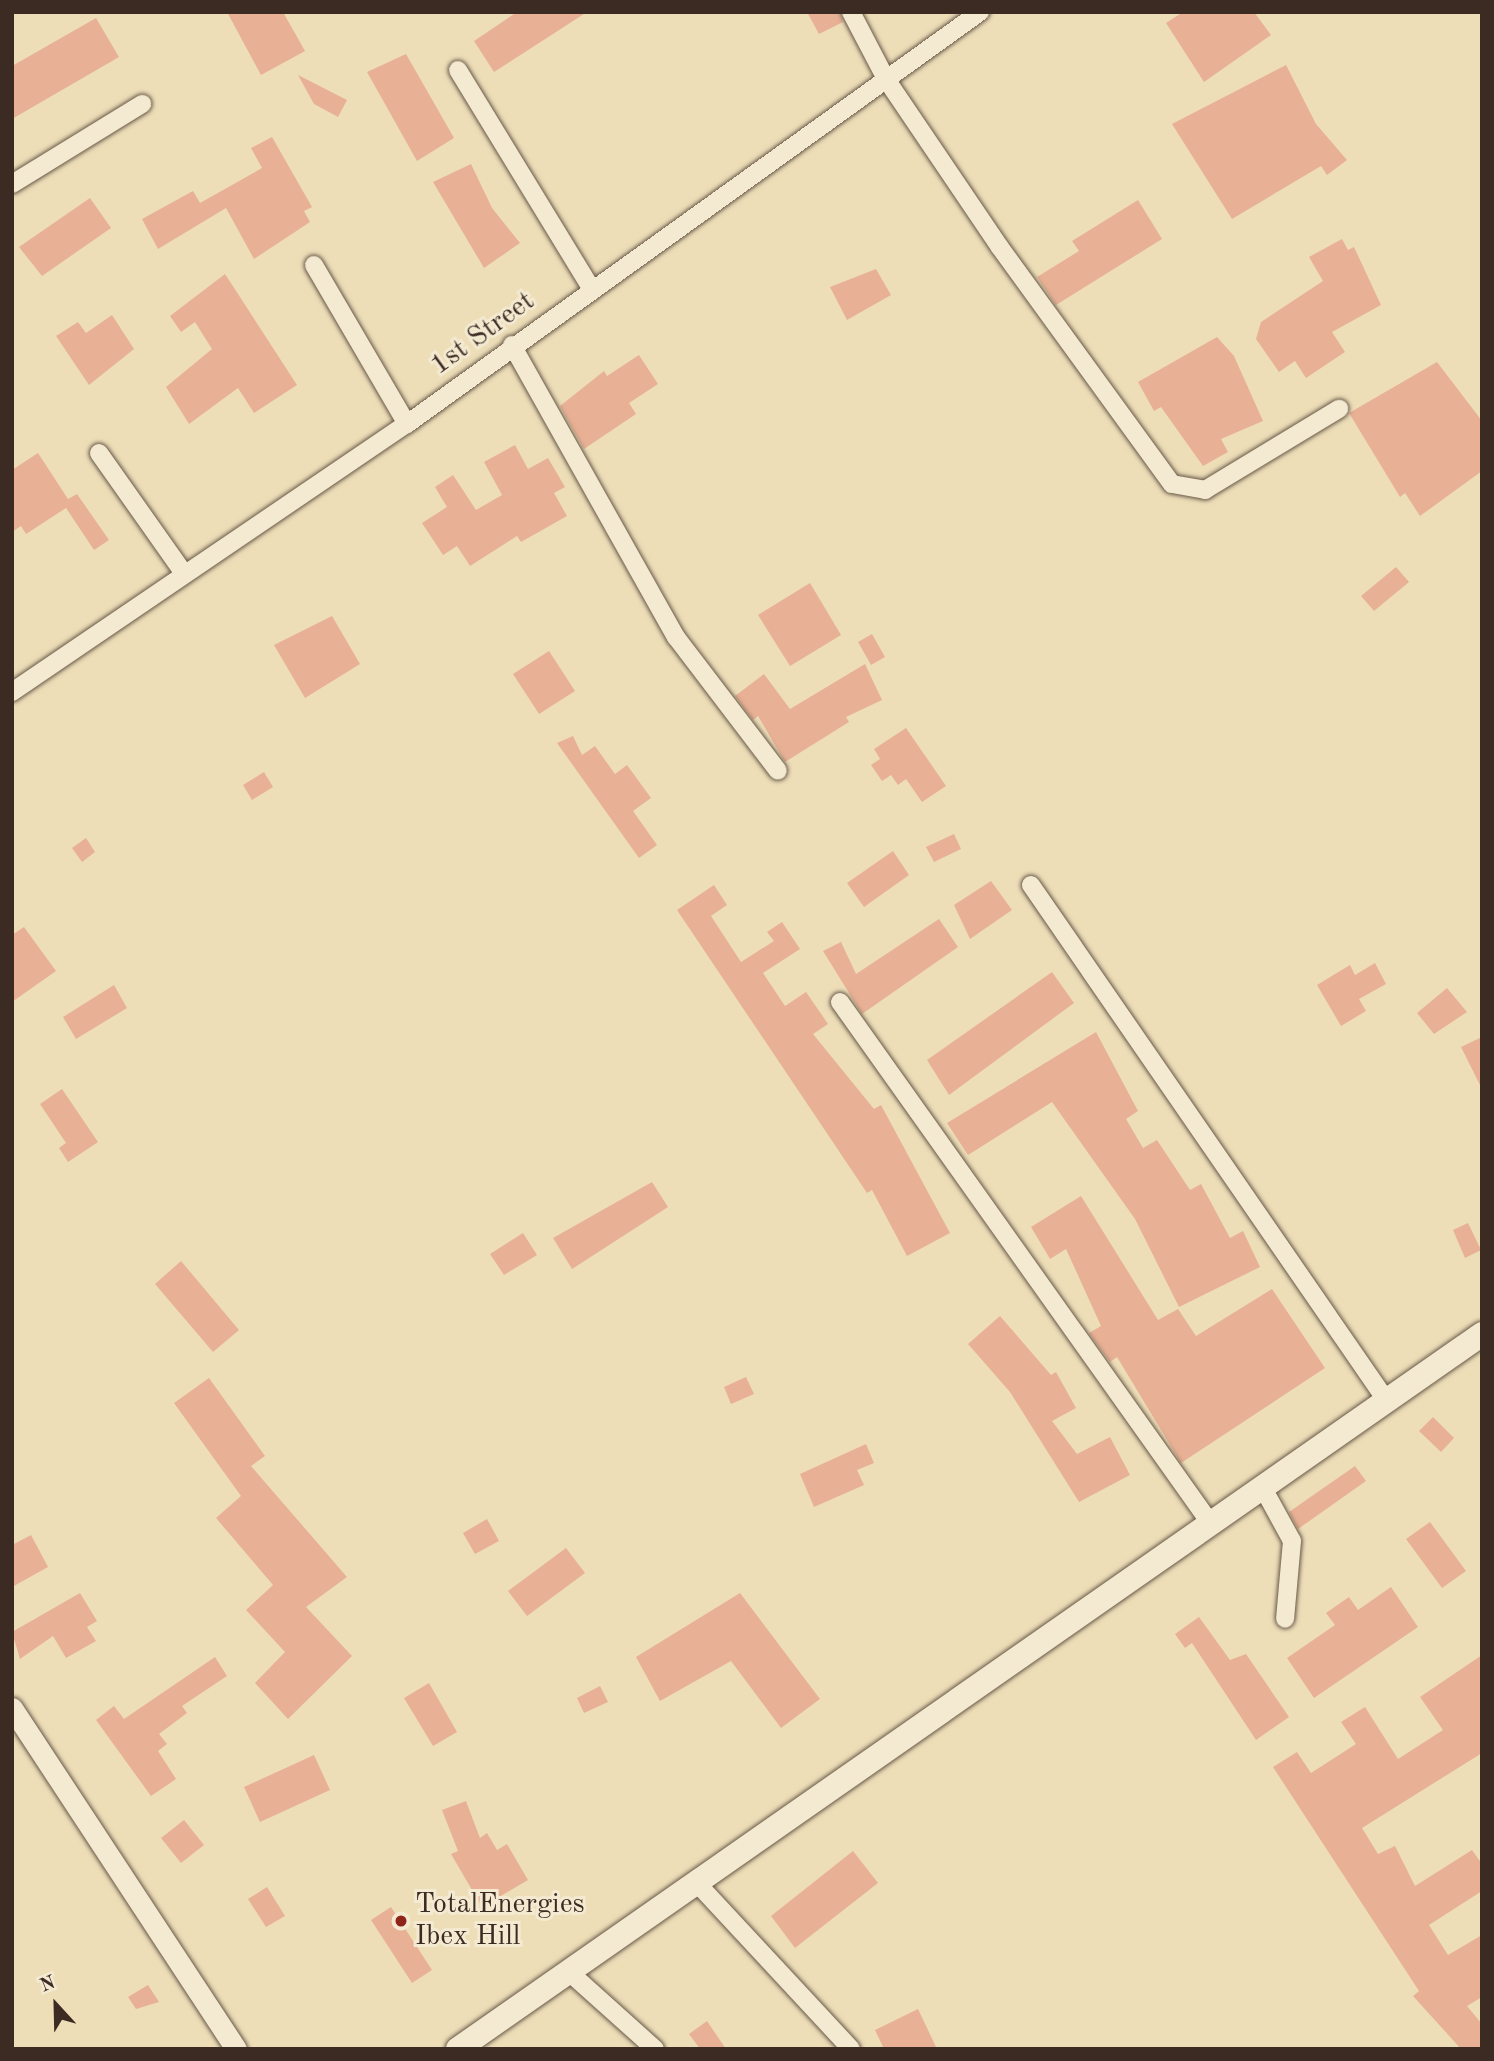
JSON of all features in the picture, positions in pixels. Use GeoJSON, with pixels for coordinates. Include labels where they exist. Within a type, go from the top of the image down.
{"type":"FeatureCollection","features":[{"type":"Feature","properties":{"kind":"main road"},"geometry":{"type":"LineString","coordinates":[[458,2049],[1482,1334]]}},
{"type":"Feature","properties":{"kind":"street"},"geometry":{"type":"LineString","coordinates":[[851,12],[886,79],[1171,484],[1205,490],[1339,409]]}},
{"type":"Feature","properties":{"kind":"street","name":"1st Street"},"geometry":{"type":"LineString","coordinates":[[12,692],[183,572],[407,424],[591,288],[979,12]]}},
{"type":"Feature","properties":{"kind":"street"},"geometry":{"type":"LineString","coordinates":[[458,70],[591,288]]}},
{"type":"Feature","properties":{"kind":"street"},"geometry":{"type":"LineString","coordinates":[[12,184],[142,104]]}},
{"type":"Feature","properties":{"kind":"street"},"geometry":{"type":"LineString","coordinates":[[314,265],[407,424]]}},
{"type":"Feature","properties":{"kind":"street"},"geometry":{"type":"LineString","coordinates":[[512,345],[676,637],[778,771]]}},
{"type":"Feature","properties":{"kind":"street"},"geometry":{"type":"LineString","coordinates":[[99,453],[183,572]]}},
{"type":"Feature","properties":{"kind":"street"},"geometry":{"type":"LineString","coordinates":[[1031,885],[1386,1400]]}},
{"type":"Feature","properties":{"kind":"street"},"geometry":{"type":"LineString","coordinates":[[840,1002],[1211,1524]]}},
{"type":"Feature","properties":{"kind":"street"},"geometry":{"type":"LineString","coordinates":[[1263,1488],[1292,1541],[1285,1619]]}},
{"type":"Feature","properties":{"kind":"street"},"geometry":{"type":"LineString","coordinates":[[12,1708],[236,2049]]}},
{"type":"Feature","properties":{"kind":"street"},"geometry":{"type":"LineString","coordinates":[[695,1881],[851,2049]]}},
{"type":"Feature","properties":{"kind":"street"},"geometry":{"type":"LineString","coordinates":[[568,1971],[655,2049]]}},
{"type":"Feature","properties":{"kind":"building"},"geometry":{"type":"Polygon","coordinates":[[[227,12],[283,12],[305,51],[261,75],[227,12]]]}},
{"type":"Feature","properties":{"kind":"building"},"geometry":{"type":"Polygon","coordinates":[[[517,12],[587,12],[494,72],[474,41],[517,12]]]}},
{"type":"Feature","properties":{"kind":"building"},"geometry":{"type":"Polygon","coordinates":[[[807,12],[840,12],[843,22],[819,34],[807,12]]]}},
{"type":"Feature","properties":{"kind":"building"},"geometry":{"type":"Polygon","coordinates":[[[1183,12],[1254,12],[1271,35],[1204,82],[1166,23],[1183,12]]]}},
{"type":"Feature","properties":{"kind":"building"},"geometry":{"type":"Polygon","coordinates":[[[96,18],[119,57],[12,119],[12,66],[96,18]]]}},
{"type":"Feature","properties":{"kind":"building"},"geometry":{"type":"Polygon","coordinates":[[[406,54],[454,138],[417,161],[367,72],[406,54]]]}},
{"type":"Feature","properties":{"kind":"building"},"geometry":{"type":"Polygon","coordinates":[[[1286,65],[1316,124],[1347,160],[1327,175],[1321,166],[1232,219],[1172,124],[1286,65]]]}},
{"type":"Feature","properties":{"kind":"building"},"geometry":{"type":"Polygon","coordinates":[[[298,75],[347,100],[338,117],[314,104],[298,75]]]}},
{"type":"Feature","properties":{"kind":"building"},"geometry":{"type":"Polygon","coordinates":[[[272,137],[312,207],[304,211],[310,222],[254,259],[226,208],[158,249],[142,219],[193,191],[200,203],[262,168],[251,148],[272,137]]]}},
{"type":"Feature","properties":{"kind":"building"},"geometry":{"type":"Polygon","coordinates":[[[471,164],[492,208],[520,243],[484,268],[433,182],[471,164]]]}},
{"type":"Feature","properties":{"kind":"building"},"geometry":{"type":"Polygon","coordinates":[[[90,198],[111,228],[42,276],[19,247],[90,198]]]}},
{"type":"Feature","properties":{"kind":"building"},"geometry":{"type":"Polygon","coordinates":[[[1138,200],[1162,239],[1056,305],[1037,277],[1079,251],[1072,241],[1138,200]]]}},
{"type":"Feature","properties":{"kind":"building"},"geometry":{"type":"Polygon","coordinates":[[[1342,239],[1348,250],[1354,247],[1381,305],[1332,332],[1345,352],[1306,378],[1295,361],[1279,372],[1256,339],[1261,322],[1323,281],[1309,257],[1342,239]]]}},
{"type":"Feature","properties":{"kind":"building"},"geometry":{"type":"Polygon","coordinates":[[[876,269],[891,295],[847,320],[830,287],[876,269]]]}},
{"type":"Feature","properties":{"kind":"building"},"geometry":{"type":"Polygon","coordinates":[[[225,274],[297,385],[254,413],[238,388],[189,424],[166,387],[212,349],[195,322],[181,332],[170,316],[225,274]]]}},
{"type":"Feature","properties":{"kind":"building"},"geometry":{"type":"Polygon","coordinates":[[[112,315],[134,349],[89,385],[56,336],[78,322],[86,333],[112,315]]]}},
{"type":"Feature","properties":{"kind":"building"},"geometry":{"type":"Polygon","coordinates":[[[1217,337],[1234,356],[1263,421],[1221,439],[1228,452],[1203,466],[1161,407],[1154,411],[1138,382],[1217,337]]]}},
{"type":"Feature","properties":{"kind":"building"},"geometry":{"type":"Polygon","coordinates":[[[639,355],[658,384],[629,403],[636,414],[584,449],[560,406],[604,371],[607,376],[639,355]]]}},
{"type":"Feature","properties":{"kind":"building"},"geometry":{"type":"Polygon","coordinates":[[[1437,362],[1482,421],[1482,471],[1420,516],[1405,493],[1400,497],[1349,413],[1437,362]]]}},
{"type":"Feature","properties":{"kind":"building"},"geometry":{"type":"Polygon","coordinates":[[[515,445],[528,469],[548,458],[565,487],[554,493],[567,516],[521,542],[517,536],[470,566],[457,546],[443,555],[422,523],[447,507],[435,487],[453,475],[476,510],[502,495],[484,462],[515,445]]]}},
{"type":"Feature","properties":{"kind":"building"},"geometry":{"type":"Polygon","coordinates":[[[38,453],[68,499],[77,494],[109,540],[94,550],[66,508],[26,534],[21,526],[12,532],[12,470],[38,453]]]}},
{"type":"Feature","properties":{"kind":"building"},"geometry":{"type":"Polygon","coordinates":[[[1396,567],[1409,582],[1374,611],[1361,596],[1396,567]]]}},
{"type":"Feature","properties":{"kind":"building"},"geometry":{"type":"Polygon","coordinates":[[[810,583],[841,635],[790,666],[758,615],[810,583]]]}},
{"type":"Feature","properties":{"kind":"building"},"geometry":{"type":"Polygon","coordinates":[[[332,616],[360,664],[305,698],[274,645],[332,616]]]}},
{"type":"Feature","properties":{"kind":"building"},"geometry":{"type":"Polygon","coordinates":[[[872,634],[885,657],[871,665],[858,642],[872,634]]]}},
{"type":"Feature","properties":{"kind":"building"},"geometry":{"type":"Polygon","coordinates":[[[549,651],[575,691],[539,714],[513,674],[549,651]]]}},
{"type":"Feature","properties":{"kind":"building"},"geometry":{"type":"Polygon","coordinates":[[[865,664],[882,700],[846,717],[849,722],[785,762],[758,716],[753,720],[735,696],[764,674],[790,709],[865,664]]]}},
{"type":"Feature","properties":{"kind":"building"},"geometry":{"type":"Polygon","coordinates":[[[906,728],[946,786],[922,802],[906,779],[898,785],[891,775],[882,781],[871,765],[880,759],[874,749],[906,728]]]}},
{"type":"Feature","properties":{"kind":"building"},"geometry":{"type":"Polygon","coordinates":[[[573,736],[582,755],[595,746],[615,774],[627,765],[651,798],[633,811],[657,845],[639,858],[557,743],[573,736]]]}},
{"type":"Feature","properties":{"kind":"building"},"geometry":{"type":"Polygon","coordinates":[[[264,772],[273,787],[252,800],[243,785],[264,772]]]}},
{"type":"Feature","properties":{"kind":"building"},"geometry":{"type":"Polygon","coordinates":[[[954,834],[961,849],[934,862],[926,847],[954,834]]]}},
{"type":"Feature","properties":{"kind":"building"},"geometry":{"type":"Polygon","coordinates":[[[86,838],[95,852],[82,862],[72,848],[86,838]]]}},
{"type":"Feature","properties":{"kind":"building"},"geometry":{"type":"Polygon","coordinates":[[[893,851],[909,875],[864,907],[847,883],[893,851]]]}},
{"type":"Feature","properties":{"kind":"building"},"geometry":{"type":"Polygon","coordinates":[[[991,881],[1012,910],[970,939],[954,905],[991,881]]]}},
{"type":"Feature","properties":{"kind":"building"},"geometry":{"type":"Polygon","coordinates":[[[714,885],[727,905],[711,916],[741,962],[774,941],[767,932],[782,922],[800,949],[763,973],[785,1006],[806,992],[828,1024],[813,1034],[874,1109],[881,1105],[950,1233],[907,1256],[872,1190],[867,1193],[677,910],[714,885]]]}},
{"type":"Feature","properties":{"kind":"building"},"geometry":{"type":"Polygon","coordinates":[[[939,919],[958,947],[862,1014],[823,951],[841,942],[856,974],[939,919]]]}},
{"type":"Feature","properties":{"kind":"building"},"geometry":{"type":"Polygon","coordinates":[[[24,927],[56,971],[12,1002],[12,935],[24,927]]]}},
{"type":"Feature","properties":{"kind":"building"},"geometry":{"type":"Polygon","coordinates":[[[1375,963],[1386,984],[1359,999],[1366,1011],[1341,1026],[1317,985],[1350,965],[1355,975],[1375,963]]]}},
{"type":"Feature","properties":{"kind":"building"},"geometry":{"type":"Polygon","coordinates":[[[1052,972],[1074,1003],[949,1095],[927,1060],[1052,972]]]}},
{"type":"Feature","properties":{"kind":"building"},"geometry":{"type":"Polygon","coordinates":[[[114,985],[127,1008],[76,1039],[63,1017],[114,985]]]}},
{"type":"Feature","properties":{"kind":"building"},"geometry":{"type":"Polygon","coordinates":[[[1447,988],[1467,1012],[1434,1034],[1417,1013],[1447,988]]]}},
{"type":"Feature","properties":{"kind":"building"},"geometry":{"type":"Polygon","coordinates":[[[1096,1032],[1138,1111],[1126,1119],[1143,1148],[1157,1140],[1190,1190],[1201,1184],[1230,1238],[1243,1231],[1260,1267],[1179,1307],[1135,1219],[1052,1102],[968,1155],[947,1123],[1096,1032]]]}},
{"type":"Feature","properties":{"kind":"building"},"geometry":{"type":"Polygon","coordinates":[[[1482,1037],[1482,1089],[1461,1047],[1482,1037]]]}},
{"type":"Feature","properties":{"kind":"building"},"geometry":{"type":"Polygon","coordinates":[[[62,1089],[98,1142],[68,1162],[59,1148],[66,1143],[40,1104],[62,1089]]]}},
{"type":"Feature","properties":{"kind":"building"},"geometry":{"type":"Polygon","coordinates":[[[652,1182],[668,1207],[572,1269],[553,1238],[652,1182]]]}},
{"type":"Feature","properties":{"kind":"building"},"geometry":{"type":"Polygon","coordinates":[[[1081,1196],[1158,1320],[1178,1309],[1196,1336],[1272,1289],[1325,1368],[1181,1463],[1117,1357],[1110,1362],[1089,1333],[1101,1326],[1066,1249],[1050,1259],[1031,1227],[1081,1196]]]}},
{"type":"Feature","properties":{"kind":"building"},"geometry":{"type":"Polygon","coordinates":[[[1468,1223],[1481,1250],[1465,1258],[1453,1230],[1468,1223]]]}},
{"type":"Feature","properties":{"kind":"building"},"geometry":{"type":"Polygon","coordinates":[[[523,1233],[537,1255],[504,1275],[490,1254],[523,1233]]]}},
{"type":"Feature","properties":{"kind":"building"},"geometry":{"type":"Polygon","coordinates":[[[181,1261],[239,1330],[213,1352],[155,1284],[181,1261]]]}},
{"type":"Feature","properties":{"kind":"building"},"geometry":{"type":"Polygon","coordinates":[[[1000,1316],[1051,1375],[1056,1372],[1076,1408],[1052,1421],[1077,1454],[1110,1437],[1130,1475],[1079,1502],[1010,1392],[968,1344],[1000,1316]]]}},
{"type":"Feature","properties":{"kind":"building"},"geometry":{"type":"Polygon","coordinates":[[[746,1377],[754,1394],[731,1404],[724,1387],[746,1377]]]}},
{"type":"Feature","properties":{"kind":"building"},"geometry":{"type":"Polygon","coordinates":[[[209,1378],[265,1456],[251,1466],[347,1577],[306,1607],[352,1656],[288,1719],[255,1683],[285,1652],[246,1610],[273,1585],[216,1518],[241,1496],[174,1403],[209,1378]]]}},
{"type":"Feature","properties":{"kind":"building"},"geometry":{"type":"Polygon","coordinates":[[[1433,1417],[1454,1438],[1441,1452],[1419,1431],[1433,1417]]]}},
{"type":"Feature","properties":{"kind":"building"},"geometry":{"type":"Polygon","coordinates":[[[866,1444],[874,1463],[857,1470],[864,1485],[814,1507],[800,1474],[866,1444]]]}},
{"type":"Feature","properties":{"kind":"building"},"geometry":{"type":"Polygon","coordinates":[[[1355,1466],[1366,1481],[1298,1529],[1289,1512],[1355,1466]]]}},
{"type":"Feature","properties":{"kind":"building"},"geometry":{"type":"Polygon","coordinates":[[[487,1519],[499,1541],[475,1554],[463,1533],[487,1519]]]}},
{"type":"Feature","properties":{"kind":"building"},"geometry":{"type":"Polygon","coordinates":[[[1430,1522],[1466,1571],[1442,1588],[1406,1539],[1430,1522]]]}},
{"type":"Feature","properties":{"kind":"building"},"geometry":{"type":"Polygon","coordinates":[[[31,1535],[48,1567],[12,1587],[12,1545],[31,1535]]]}},
{"type":"Feature","properties":{"kind":"building"},"geometry":{"type":"Polygon","coordinates":[[[566,1548],[585,1573],[527,1616],[508,1591],[566,1548]]]}},
{"type":"Feature","properties":{"kind":"building"},"geometry":{"type":"Polygon","coordinates":[[[1391,1587],[1418,1627],[1314,1698],[1287,1658],[1335,1625],[1326,1613],[1349,1597],[1358,1610],[1391,1587]]]}},
{"type":"Feature","properties":{"kind":"building"},"geometry":{"type":"Polygon","coordinates":[[[80,1593],[97,1621],[87,1627],[96,1641],[66,1658],[53,1636],[20,1659],[12,1632],[80,1593]]]}},
{"type":"Feature","properties":{"kind":"building"},"geometry":{"type":"Polygon","coordinates":[[[740,1593],[820,1699],[781,1728],[731,1661],[660,1701],[636,1657],[740,1593]]]}},
{"type":"Feature","properties":{"kind":"building"},"geometry":{"type":"Polygon","coordinates":[[[1199,1617],[1230,1660],[1246,1654],[1289,1717],[1256,1740],[1192,1643],[1185,1648],[1175,1634],[1199,1617]]]}},
{"type":"Feature","properties":{"kind":"building"},"geometry":{"type":"Polygon","coordinates":[[[1482,1655],[1482,1753],[1362,1828],[1378,1854],[1395,1846],[1415,1886],[1472,1850],[1482,1864],[1482,1891],[1429,1925],[1448,1955],[1482,1935],[1482,1997],[1467,2006],[1482,2024],[1482,2049],[1461,2049],[1413,1996],[1419,1991],[1273,1767],[1297,1752],[1311,1773],[1356,1744],[1341,1722],[1365,1707],[1398,1759],[1443,1730],[1420,1697],[1482,1655]]]}},
{"type":"Feature","properties":{"kind":"building"},"geometry":{"type":"Polygon","coordinates":[[[215,1657],[227,1676],[182,1706],[187,1713],[159,1734],[167,1744],[158,1751],[176,1779],[151,1796],[96,1720],[114,1706],[124,1719],[215,1657]]]}},
{"type":"Feature","properties":{"kind":"building"},"geometry":{"type":"Polygon","coordinates":[[[429,1683],[457,1732],[433,1746],[404,1698],[429,1683]]]}},
{"type":"Feature","properties":{"kind":"building"},"geometry":{"type":"Polygon","coordinates":[[[600,1686],[608,1702],[584,1713],[577,1698],[600,1686]]]}},
{"type":"Feature","properties":{"kind":"building"},"geometry":{"type":"Polygon","coordinates":[[[314,1755],[330,1790],[260,1822],[244,1787],[314,1755]]]}},
{"type":"Feature","properties":{"kind":"building"},"geometry":{"type":"Polygon","coordinates":[[[466,1801],[480,1838],[487,1833],[497,1850],[507,1844],[528,1880],[482,1907],[451,1854],[458,1851],[442,1810],[466,1801]]]}},
{"type":"Feature","properties":{"kind":"building"},"geometry":{"type":"Polygon","coordinates":[[[184,1820],[204,1845],[181,1863],[161,1838],[184,1820]]]}},
{"type":"Feature","properties":{"kind":"building"},"geometry":{"type":"Polygon","coordinates":[[[853,1851],[878,1883],[795,1948],[771,1916],[853,1851]]]}},
{"type":"Feature","properties":{"kind":"building"},"geometry":{"type":"Polygon","coordinates":[[[267,1887],[285,1916],[266,1927],[248,1899],[267,1887]]]}},
{"type":"Feature","properties":{"kind":"building"},"geometry":{"type":"Polygon","coordinates":[[[391,1907],[432,1970],[412,1983],[371,1920],[391,1907]]]}},
{"type":"Feature","properties":{"kind":"building"},"geometry":{"type":"Polygon","coordinates":[[[148,1985],[159,2002],[136,2009],[128,1997],[148,1985]]]}},
{"type":"Feature","properties":{"kind":"building"},"geometry":{"type":"Polygon","coordinates":[[[918,2009],[937,2049],[884,2049],[875,2030],[918,2009]]]}},
{"type":"Feature","properties":{"kind":"building"},"geometry":{"type":"Polygon","coordinates":[[[707,2021],[726,2049],[700,2049],[689,2034],[707,2021]]]}},
{"type":"Feature","properties":{"kind":"place","name":"TotalEnergies Ibex Hill"},"geometry":{"type":"Point","coordinates":[401,1921]}}]}
